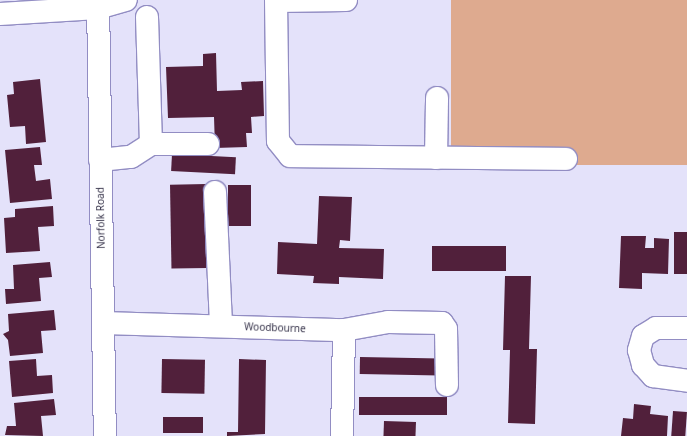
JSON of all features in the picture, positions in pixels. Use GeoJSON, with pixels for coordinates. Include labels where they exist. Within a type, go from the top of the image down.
{"type":"FeatureCollection","features":[{"type":"Feature","properties":{"kind":"street"},"geometry":{"type":"LineString","coordinates":[[0,14],[126,0]]}},
{"type":"Feature","properties":{"kind":"street"},"geometry":{"type":"LineString","coordinates":[[346,0],[276,1],[278,141],[283,151],[290,156],[318,158],[566,159]]}},
{"type":"Feature","properties":{"kind":"street","name":"Norfolk Road"},"geometry":{"type":"LineString","coordinates":[[98,4],[105,436]]}},
{"type":"Feature","properties":{"kind":"street"},"geometry":{"type":"LineString","coordinates":[[147,17],[151,144]]}},
{"type":"Feature","properties":{"kind":"street"},"geometry":{"type":"LineString","coordinates":[[436,158],[437,98]]}},
{"type":"Feature","properties":{"kind":"street"},"geometry":{"type":"LineString","coordinates":[[100,160],[132,156],[151,144],[208,144]]}},
{"type":"Feature","properties":{"kind":"street"},"geometry":{"type":"LineString","coordinates":[[215,192],[222,326]]}},
{"type":"Feature","properties":{"kind":"street","name":"Woodbourne"},"geometry":{"type":"LineString","coordinates":[[103,323],[344,330],[388,322],[442,323],[445,326],[447,385]]}},
{"type":"Feature","properties":{"kind":"street"},"geometry":{"type":"LineString","coordinates":[[687,328],[656,328],[643,336],[639,350],[643,365],[653,376],[687,381]]}},
{"type":"Feature","properties":{"kind":"street"},"geometry":{"type":"LineString","coordinates":[[342,436],[344,330]]}},
{"type":"Feature","properties":{"kind":"shaded area"},"geometry":{"type":"Polygon","coordinates":[[[451,0],[687,0],[687,165],[451,165],[451,0]]]}},
{"type":"Feature","properties":{"kind":"building"},"geometry":{"type":"Polygon","coordinates":[[[216,53],[217,91],[242,90],[241,82],[263,81],[264,116],[251,117],[252,133],[246,133],[247,147],[215,148],[214,117],[168,118],[166,67],[203,66],[203,54],[216,53]]]}},
{"type":"Feature","properties":{"kind":"building"},"geometry":{"type":"Polygon","coordinates":[[[40,79],[46,142],[26,144],[25,126],[10,127],[7,95],[14,94],[13,82],[40,79]]]}},
{"type":"Feature","properties":{"kind":"building"},"geometry":{"type":"Polygon","coordinates":[[[40,147],[42,165],[34,165],[36,181],[50,179],[52,199],[10,203],[5,150],[40,147]]]}},
{"type":"Feature","properties":{"kind":"building"},"geometry":{"type":"Polygon","coordinates":[[[172,154],[236,157],[235,174],[171,171],[172,154]]]}},
{"type":"Feature","properties":{"kind":"building"},"geometry":{"type":"Polygon","coordinates":[[[206,184],[207,268],[171,269],[170,185],[206,184]]]}},
{"type":"Feature","properties":{"kind":"building"},"geometry":{"type":"Polygon","coordinates":[[[228,185],[251,185],[251,226],[228,226],[228,185]]]}},
{"type":"Feature","properties":{"kind":"building"},"geometry":{"type":"Polygon","coordinates":[[[319,196],[352,197],[350,241],[340,240],[339,248],[384,249],[383,279],[339,277],[339,284],[313,283],[314,276],[277,274],[278,242],[317,244],[319,196]]]}},
{"type":"Feature","properties":{"kind":"building"},"geometry":{"type":"Polygon","coordinates":[[[53,206],[54,226],[38,227],[40,251],[6,253],[4,218],[15,217],[15,209],[53,206]]]}},
{"type":"Feature","properties":{"kind":"building"},"geometry":{"type":"Polygon","coordinates":[[[674,232],[687,232],[687,274],[674,274],[674,232]]]}},
{"type":"Feature","properties":{"kind":"building"},"geometry":{"type":"Polygon","coordinates":[[[621,236],[646,236],[645,248],[654,248],[654,238],[669,239],[668,274],[642,273],[642,289],[619,288],[621,236]]]}},
{"type":"Feature","properties":{"kind":"building"},"geometry":{"type":"Polygon","coordinates":[[[432,246],[506,246],[506,271],[432,271],[432,246]]]}},
{"type":"Feature","properties":{"kind":"building"},"geometry":{"type":"Polygon","coordinates":[[[50,262],[52,277],[39,278],[41,301],[6,304],[5,289],[14,289],[13,265],[50,262]]]}},
{"type":"Feature","properties":{"kind":"building"},"geometry":{"type":"Polygon","coordinates":[[[505,276],[531,276],[529,349],[537,349],[535,424],[508,423],[510,350],[503,350],[505,276]]]}},
{"type":"Feature","properties":{"kind":"building"},"geometry":{"type":"Polygon","coordinates":[[[54,310],[56,330],[41,331],[43,353],[10,356],[8,340],[3,334],[9,331],[8,314],[54,310]]]}},
{"type":"Feature","properties":{"kind":"building"},"geometry":{"type":"Polygon","coordinates":[[[360,357],[440,358],[440,375],[360,374],[360,357]]]}},
{"type":"Feature","properties":{"kind":"building"},"geometry":{"type":"Polygon","coordinates":[[[36,359],[37,376],[52,375],[53,393],[12,397],[9,361],[36,359]]]}},
{"type":"Feature","properties":{"kind":"building"},"geometry":{"type":"Polygon","coordinates":[[[162,359],[205,360],[204,394],[161,393],[162,359]]]}},
{"type":"Feature","properties":{"kind":"building"},"geometry":{"type":"Polygon","coordinates":[[[239,359],[266,360],[265,434],[227,436],[227,432],[238,432],[239,359]]]}},
{"type":"Feature","properties":{"kind":"building"},"geometry":{"type":"Polygon","coordinates":[[[359,397],[447,397],[447,415],[359,415],[359,397]]]}},
{"type":"Feature","properties":{"kind":"building"},"geometry":{"type":"Polygon","coordinates":[[[54,399],[56,415],[41,416],[43,436],[5,435],[7,426],[16,426],[14,403],[54,399]]]}},
{"type":"Feature","properties":{"kind":"building"},"geometry":{"type":"Polygon","coordinates":[[[634,404],[651,406],[650,414],[668,416],[667,436],[621,436],[623,418],[633,419],[634,404]]]}},
{"type":"Feature","properties":{"kind":"building"},"geometry":{"type":"Polygon","coordinates":[[[673,411],[687,412],[685,436],[671,436],[673,411]]]}},
{"type":"Feature","properties":{"kind":"building"},"geometry":{"type":"Polygon","coordinates":[[[163,417],[203,417],[203,433],[163,433],[163,417]]]}},
{"type":"Feature","properties":{"kind":"building"},"geometry":{"type":"Polygon","coordinates":[[[384,421],[416,422],[415,436],[383,436],[384,421]]]}}]}
